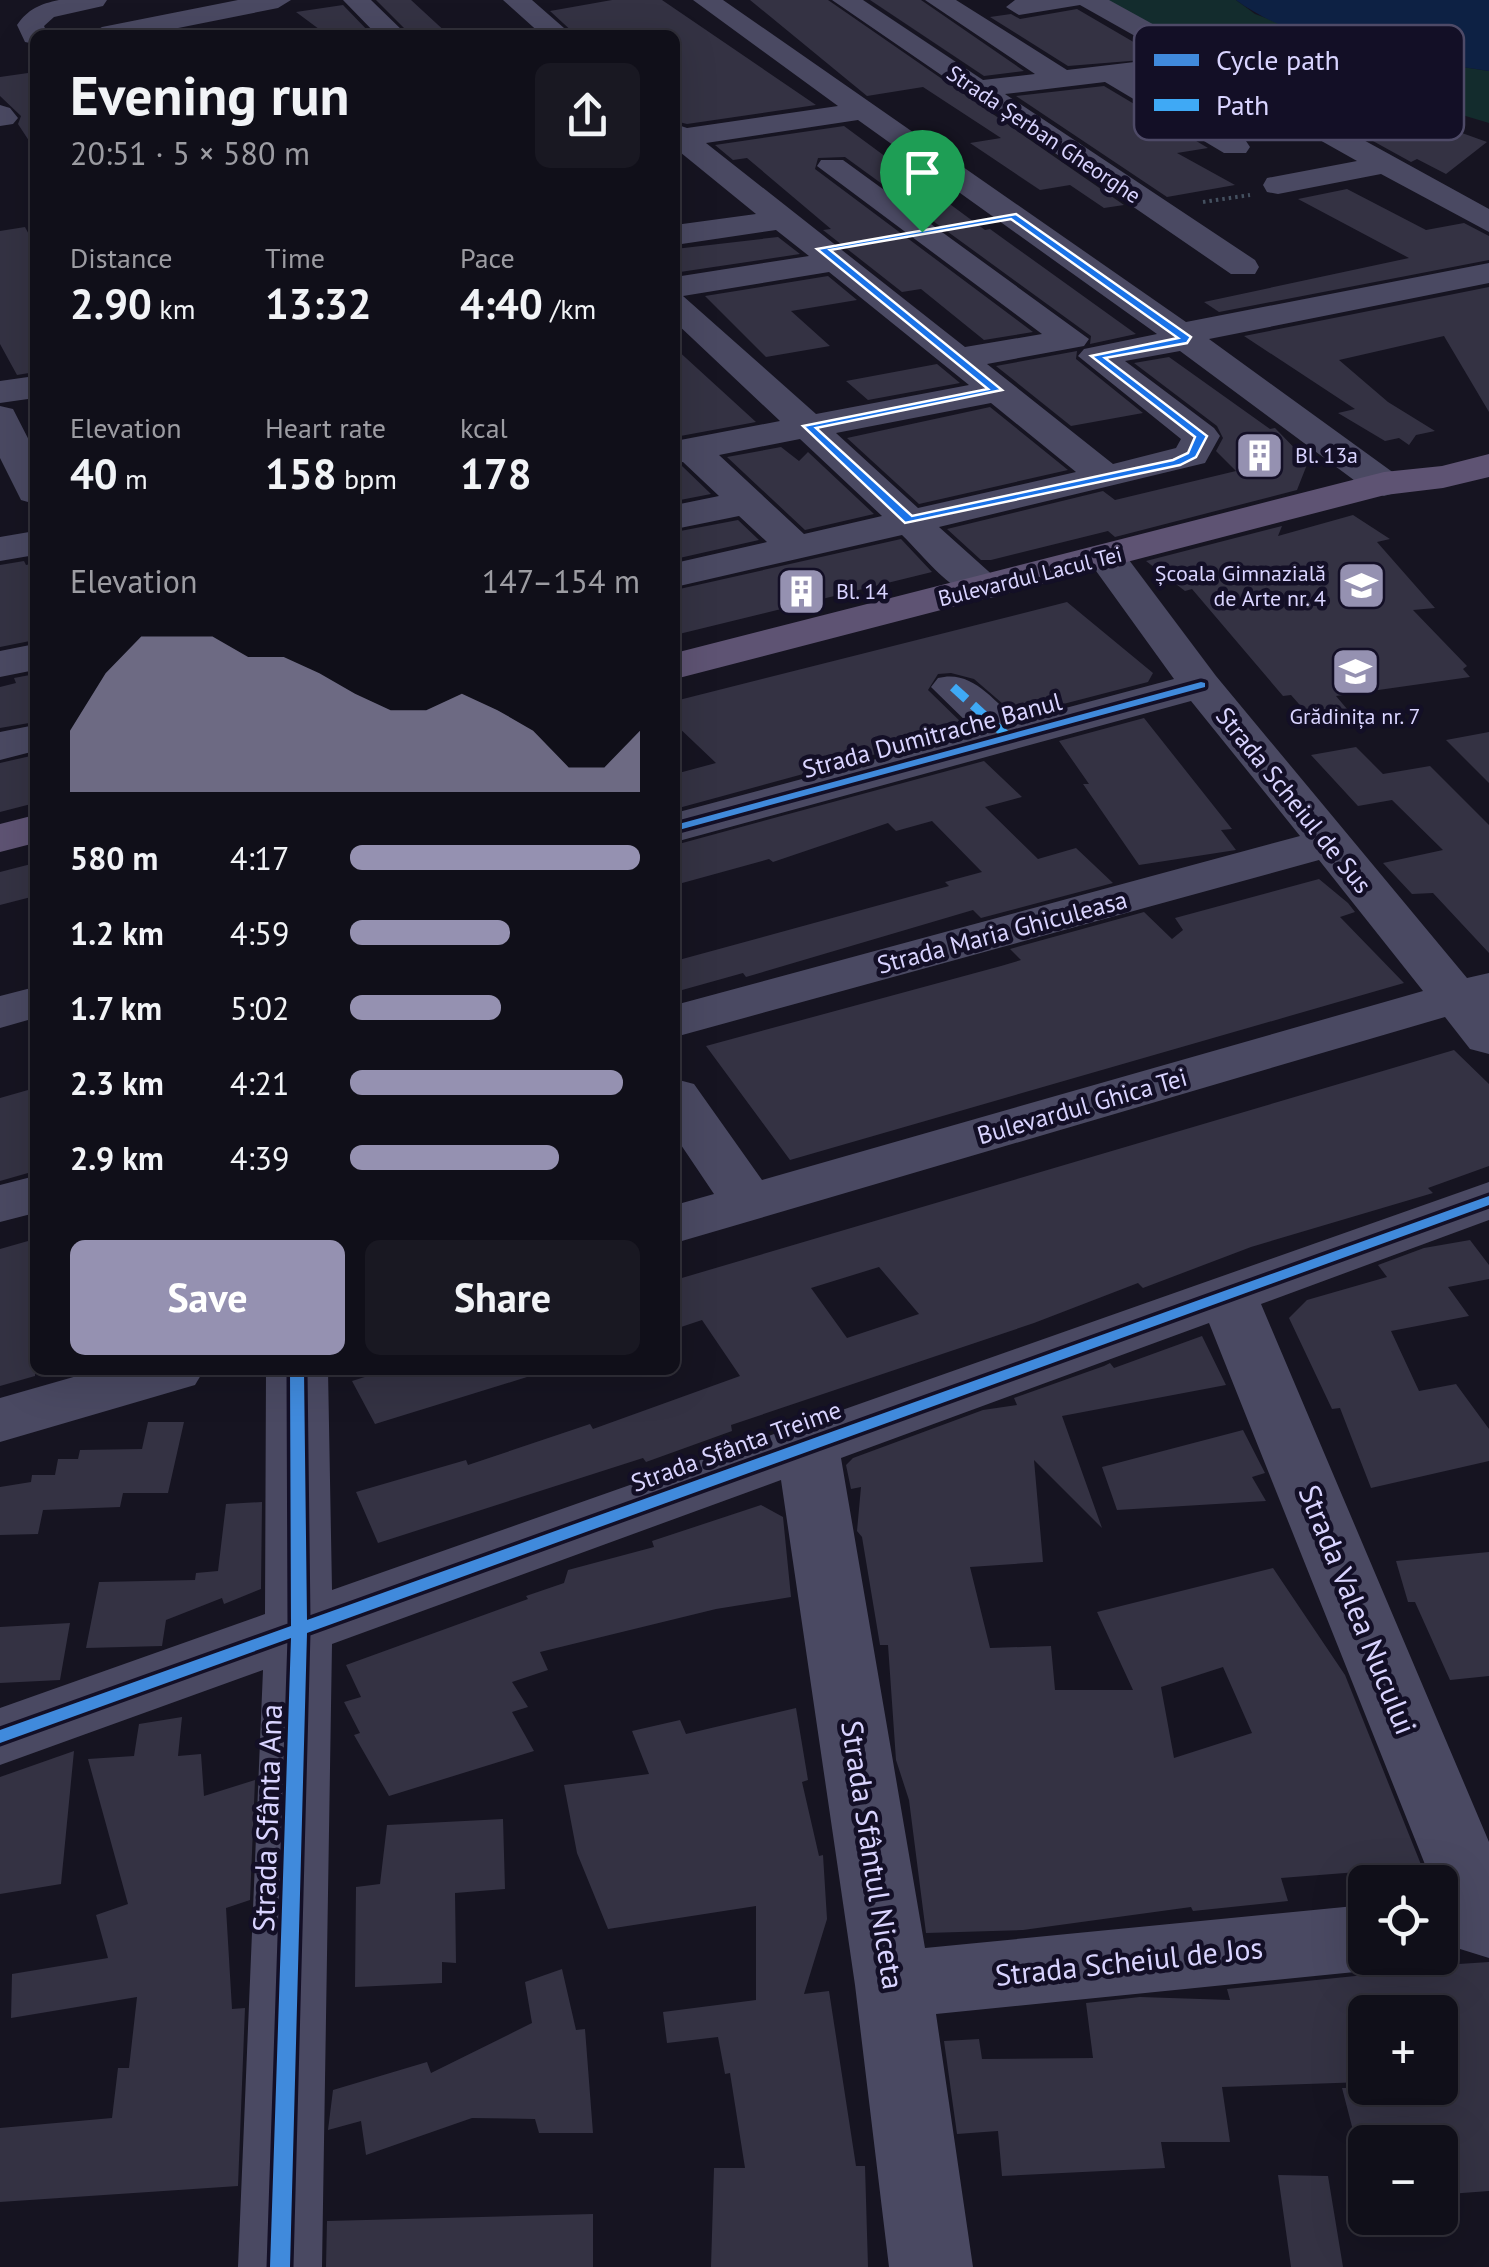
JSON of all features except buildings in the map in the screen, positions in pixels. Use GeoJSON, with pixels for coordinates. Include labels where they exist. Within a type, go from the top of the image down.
{"type":"FeatureCollection","features":[{"type":"Feature","properties":{"kind":"main road","name":"Bulevardul Lacul Tei"},"geometry":{"type":"LineString","coordinates":[[1384,484],[1419,462],[1489,444]]}},
{"type":"Feature","properties":{"kind":"main road","name":"Bulevardul Lacul Tei"},"geometry":{"type":"LineString","coordinates":[[680,665],[1384,484],[1443,477],[1489,466]]}},
{"type":"Feature","properties":{"kind":"main road"},"geometry":{"type":"LineString","coordinates":[[0,838],[30,830]]}},
{"type":"Feature","properties":{"kind":"street"},"geometry":{"type":"LineString","coordinates":[[32,29],[94,0]]}},
{"type":"Feature","properties":{"kind":"street"},"geometry":{"type":"LineString","coordinates":[[182,28],[278,0]]}},
{"type":"Feature","properties":{"kind":"street"},"geometry":{"type":"LineString","coordinates":[[356,0],[388,30]]}},
{"type":"Feature","properties":{"kind":"street"},"geometry":{"type":"LineString","coordinates":[[516,0],[552,30]]}},
{"type":"Feature","properties":{"kind":"street"},"geometry":{"type":"LineString","coordinates":[[706,0],[867,104],[1012,216],[1384,484]]}},
{"type":"Feature","properties":{"kind":"street","name":"Strada Șerban Gheorghe"},"geometry":{"type":"LineString","coordinates":[[845,0],[1243,267]]}},
{"type":"Feature","properties":{"kind":"street"},"geometry":{"type":"LineString","coordinates":[[938,0],[1031,75]]}},
{"type":"Feature","properties":{"kind":"street"},"geometry":{"type":"LineString","coordinates":[[1016,12],[1071,0]]}},
{"type":"Feature","properties":{"kind":"street"},"geometry":{"type":"LineString","coordinates":[[1090,0],[1135,25]]}},
{"type":"Feature","properties":{"kind":"street"},"geometry":{"type":"LineString","coordinates":[[980,89],[1065,66],[1110,74],[1134,71]]}},
{"type":"Feature","properties":{"kind":"street"},"geometry":{"type":"LineString","coordinates":[[921,92],[980,89],[1065,66]]}},
{"type":"Feature","properties":{"kind":"street"},"geometry":{"type":"LineString","coordinates":[[1110,74],[1134,88]]}},
{"type":"Feature","properties":{"kind":"street"},"geometry":{"type":"LineString","coordinates":[[680,135],[867,104]]}},
{"type":"Feature","properties":{"kind":"street"},"geometry":{"type":"LineString","coordinates":[[680,137],[785,219],[847,248],[886,300],[1107,478]]}},
{"type":"Feature","properties":{"kind":"street"},"geometry":{"type":"LineString","coordinates":[[1221,140],[1235,148]]}},
{"type":"Feature","properties":{"kind":"street"},"geometry":{"type":"LineString","coordinates":[[1343,140],[1489,222]]}},
{"type":"Feature","properties":{"kind":"street"},"geometry":{"type":"LineString","coordinates":[[1278,185],[1386,164]]}},
{"type":"Feature","properties":{"kind":"street"},"geometry":{"type":"LineString","coordinates":[[832,166],[1072,339],[958,359]]}},
{"type":"Feature","properties":{"kind":"street"},"geometry":{"type":"LineString","coordinates":[[680,285],[1012,216]]}},
{"type":"Feature","properties":{"kind":"street"},"geometry":{"type":"LineString","coordinates":[[680,234],[785,219]]}},
{"type":"Feature","properties":{"kind":"street"},"geometry":{"type":"LineString","coordinates":[[680,575],[1185,459],[1192,455],[1201,436],[1096,356],[1489,273]]}},
{"type":"Feature","properties":{"kind":"street"},"geometry":{"type":"LineString","coordinates":[[957,288],[992,282]]}},
{"type":"Feature","properties":{"kind":"street"},"geometry":{"type":"LineString","coordinates":[[886,300],[922,294]]}},
{"type":"Feature","properties":{"kind":"street"},"geometry":{"type":"LineString","coordinates":[[680,309],[982,588]]}},
{"type":"Feature","properties":{"kind":"street"},"geometry":{"type":"LineString","coordinates":[[0,392],[30,387]]}},
{"type":"Feature","properties":{"kind":"street"},"geometry":{"type":"LineString","coordinates":[[683,450],[996,390]]}},
{"type":"Feature","properties":{"kind":"street"},"geometry":{"type":"LineString","coordinates":[[16,438],[30,478]]}},
{"type":"Feature","properties":{"kind":"street"},"geometry":{"type":"LineString","coordinates":[[683,450],[748,502],[795,547]]}},
{"type":"Feature","properties":{"kind":"street"},"geometry":{"type":"LineString","coordinates":[[680,516],[748,502]]}},
{"type":"Feature","properties":{"kind":"street"},"geometry":{"type":"LineString","coordinates":[[0,550],[30,544]]}},
{"type":"Feature","properties":{"kind":"street","name":"Strada Scheiul de Sus"},"geometry":{"type":"LineString","coordinates":[[1106,557],[1201,685],[1329,843],[1472,993],[1489,1038]]}},
{"type":"Feature","properties":{"kind":"street"},"geometry":{"type":"LineString","coordinates":[[0,664],[30,658]]}},
{"type":"Feature","properties":{"kind":"street","name":"Strada Dumitrache Banul"},"geometry":{"type":"LineString","coordinates":[[680,827],[1201,685]]}},
{"type":"Feature","properties":{"kind":"street"},"geometry":{"type":"LineString","coordinates":[[953,687],[1008,737]]}},
{"type":"Feature","properties":{"kind":"street"},"geometry":{"type":"LineString","coordinates":[[0,746],[30,739]]}},
{"type":"Feature","properties":{"kind":"street","name":"Strada Maria Ghiculeasa"},"geometry":{"type":"LineString","coordinates":[[680,1020],[1329,843]]}},
{"type":"Feature","properties":{"kind":"street","name":"Bulevardul Ghica Tei"},"geometry":{"type":"LineString","coordinates":[[680,1223],[1472,993]]}},
{"type":"Feature","properties":{"kind":"street"},"geometry":{"type":"LineString","coordinates":[[680,1103],[749,1203]]}},
{"type":"Feature","properties":{"kind":"street"},"geometry":{"type":"LineString","coordinates":[[0,1204],[30,1195]]}},
{"type":"Feature","properties":{"kind":"street","name":"Strada Sfânta Treime"},"geometry":{"type":"LineString","coordinates":[[0,1737],[1489,1200]]}},
{"type":"Feature","properties":{"kind":"street","name":"Strada Valea Nucului"},"geometry":{"type":"LineString","coordinates":[[1227,1293],[1472,1928]]}},
{"type":"Feature","properties":{"kind":"street"},"geometry":{"type":"LineString","coordinates":[[0,1420],[157,1375]]}},
{"type":"Feature","properties":{"kind":"street","name":"Strada Sfânta Ana"},"geometry":{"type":"LineString","coordinates":[[280,2267],[299,1627],[298,1375]]}},
{"type":"Feature","properties":{"kind":"street","name":"Strada Sfântul Niceta"},"geometry":{"type":"LineString","coordinates":[[807,1444],[893,1986],[931,2267]]}},
{"type":"Feature","properties":{"kind":"street","name":"Strada Scheiul de Jos"},"geometry":{"type":"LineString","coordinates":[[893,1986],[1348,1940]]}},
{"type":"Feature","properties":{"kind":"path"},"geometry":{"type":"LineString","coordinates":[[1155,210],[1270,192],[1278,185]]}},
{"type":"Feature","properties":{"kind":"green space"},"geometry":{"type":"Polygon","coordinates":[[[1098,0],[1236,0],[1255,14],[1284,25],[1143,25],[1098,0]]]}},
{"type":"Feature","properties":{"kind":"green space"},"geometry":{"type":"Polygon","coordinates":[[[1464,67],[1489,71],[1489,123],[1464,116],[1464,67]]]}},
{"type":"Feature","properties":{"kind":"water"},"geometry":{"type":"Polygon","coordinates":[[[1236,0],[1489,0],[1489,71],[1464,67],[1464,25],[1281,25],[1236,0]]]}},
{"type":"Feature","properties":{"kind":"marked path"},"geometry":{"type":"LineString","coordinates":[[953,687],[1008,737]]}},
{"type":"Feature","properties":{"kind":"cycle path"},"geometry":{"type":"LineString","coordinates":[[680,827],[1201,685]]}},
{"type":"Feature","properties":{"kind":"cycle path"},"geometry":{"type":"LineString","coordinates":[[0,1737],[1489,1200]]}},
{"type":"Feature","properties":{"kind":"cycle path"},"geometry":{"type":"LineString","coordinates":[[280,2267],[299,1627],[297,1375]]}},
{"type":"Feature","properties":{"kind":"place","name":"Bl. 13a"},"geometry":{"type":"Point","coordinates":[1260,455]}},
{"type":"Feature","properties":{"kind":"place","name":"Școala Gimnazială de Arte nr. 4"},"geometry":{"type":"Point","coordinates":[1361,586]}},
{"type":"Feature","properties":{"kind":"place","name":"Bl. 14"},"geometry":{"type":"Point","coordinates":[801,591]}},
{"type":"Feature","properties":{"kind":"place","name":"Grădinița nr. 7"},"geometry":{"type":"Point","coordinates":[1355,672]}},
{"type":"Feature","properties":{"kind":"route"},"geometry":{"type":"LineString","coordinates":[[1012,216],[1187,340],[1096,356],[1201,436],[1202,441],[1192,455],[1176,462],[909,520],[808,426],[996,390],[822,249],[922,232],[1012,216]]}}]}
